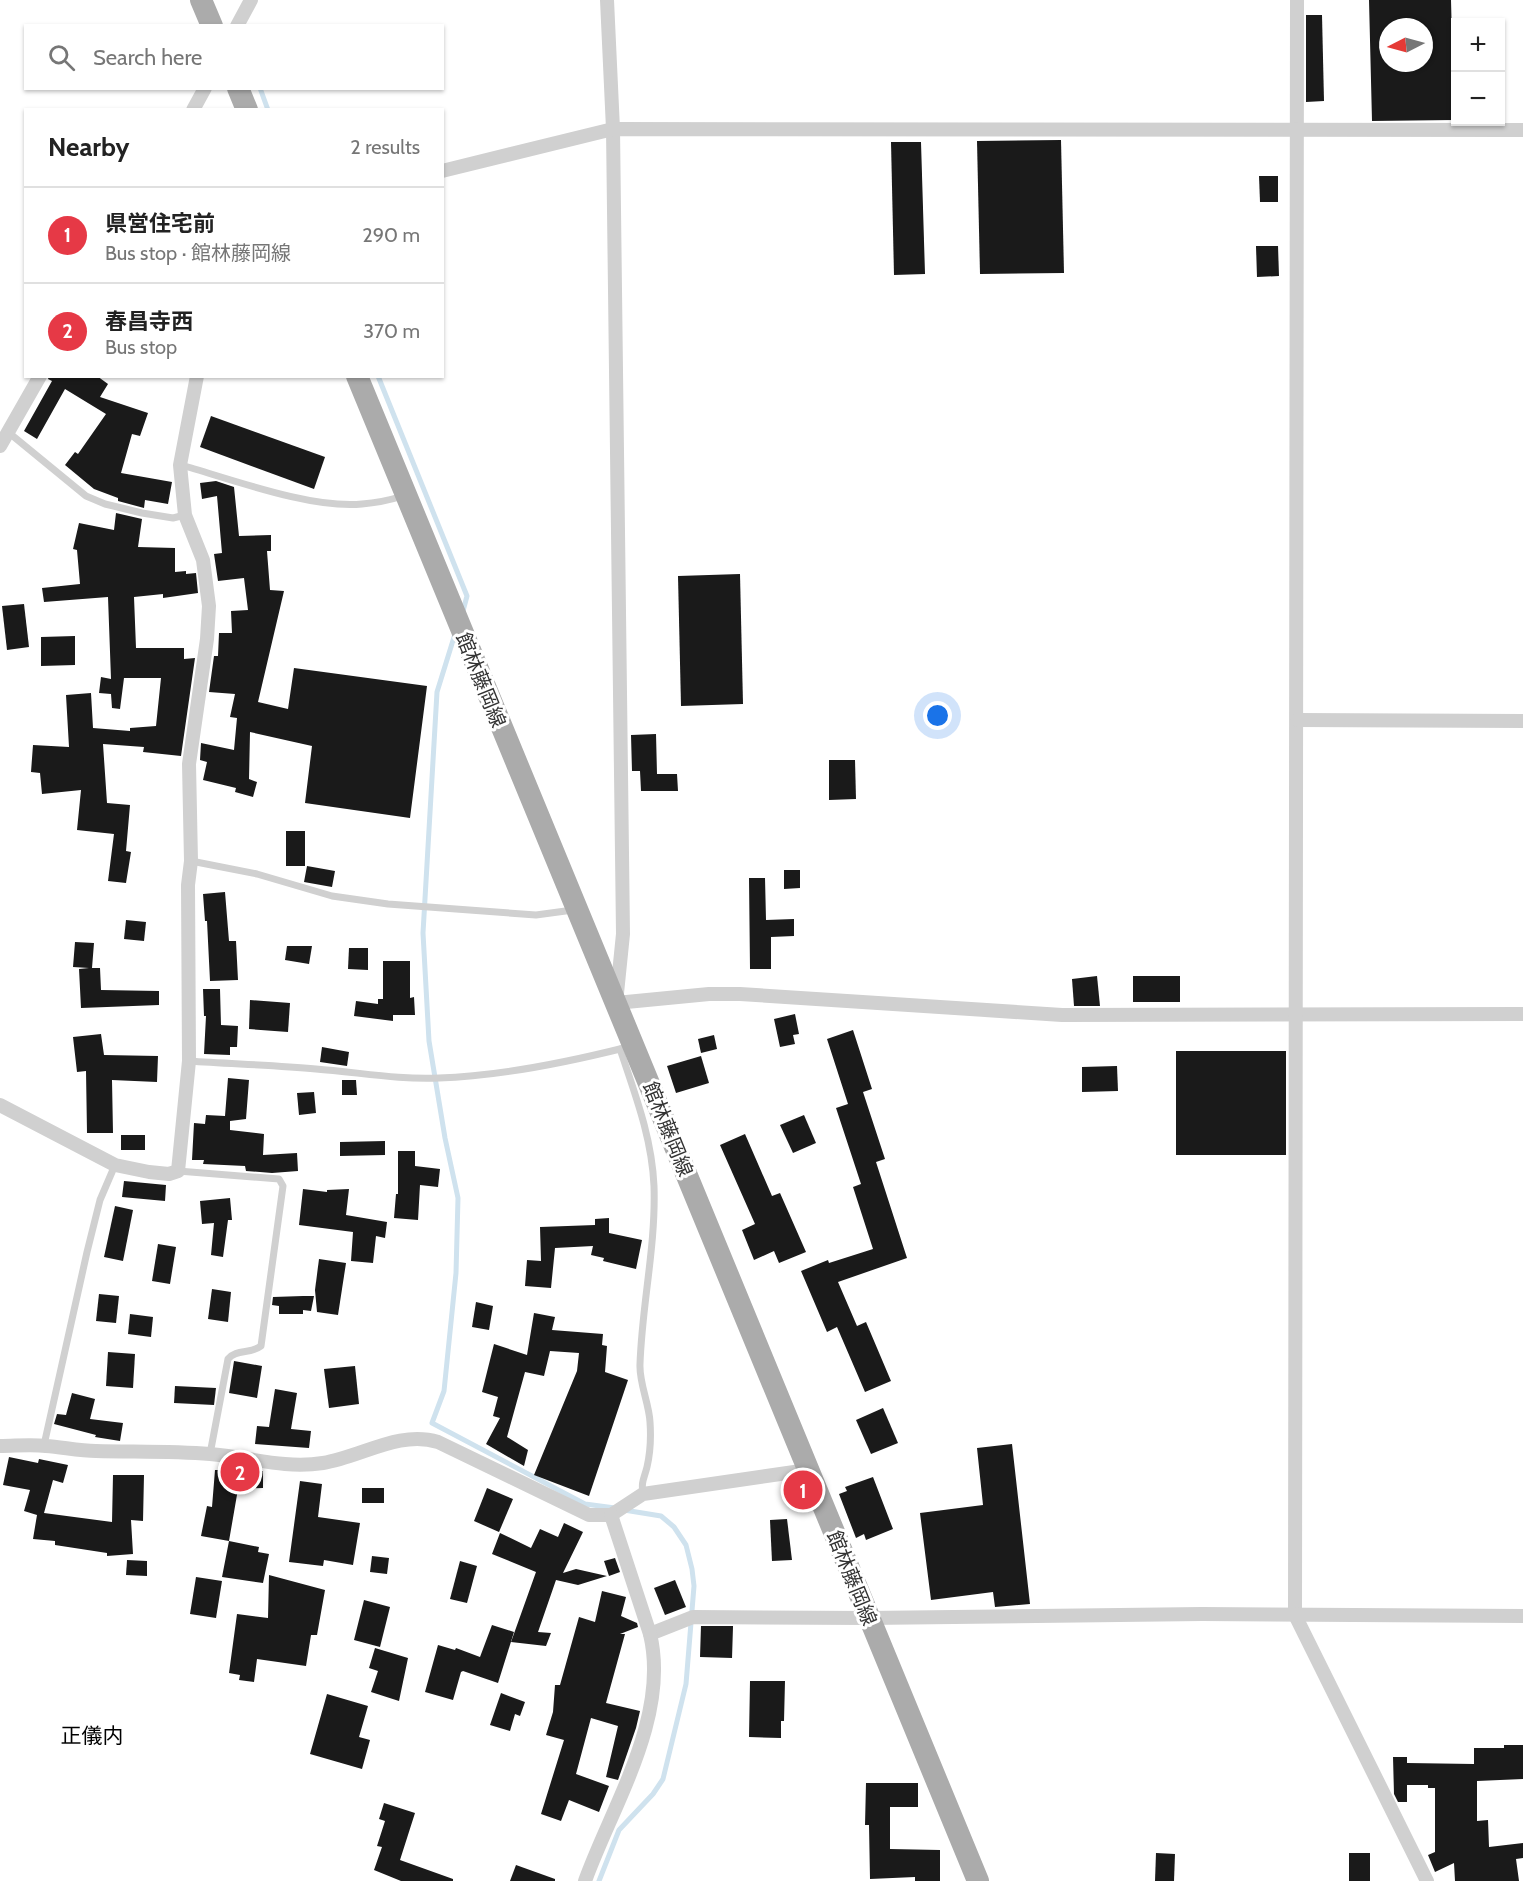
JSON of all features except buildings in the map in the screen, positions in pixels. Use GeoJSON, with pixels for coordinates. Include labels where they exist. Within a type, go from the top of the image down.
{"type":"FeatureCollection","features":[{"type":"Feature","properties":{"kind":"main road"},"geometry":{"type":"LineString","coordinates":[[201,0],[211,24]]}},
{"type":"Feature","properties":{"kind":"main road"},"geometry":{"type":"LineString","coordinates":[[239,90],[246,108]]}},
{"type":"Feature","properties":{"kind":"main road","name":"館林藤岡線"},"geometry":{"type":"LineString","coordinates":[[358,378],[616,1003],[627,1047],[808,1470],[978,1881]]}},
{"type":"Feature","properties":{"kind":"street"},"geometry":{"type":"LineString","coordinates":[[238,24],[251,0]]}},
{"type":"Feature","properties":{"kind":"street"},"geometry":{"type":"LineString","coordinates":[[608,0],[613,129],[623,934],[616,1003],[709,994],[740,994],[1062,1015],[1523,1014]]}},
{"type":"Feature","properties":{"kind":"street"},"geometry":{"type":"LineString","coordinates":[[1297,0],[1295,1615],[1427,1881]]}},
{"type":"Feature","properties":{"kind":"street"},"geometry":{"type":"LineString","coordinates":[[194,108],[204,90]]}},
{"type":"Feature","properties":{"kind":"street"},"geometry":{"type":"LineString","coordinates":[[444,171],[613,129],[1523,130]]}},
{"type":"Feature","properties":{"kind":"street"},"geometry":{"type":"LineString","coordinates":[[0,446],[38,378]]}},
{"type":"Feature","properties":{"kind":"street"},"geometry":{"type":"LineString","coordinates":[[0,1105],[115,1165],[169,1174],[178,1171],[189,1061],[188,885],[191,861],[189,764],[207,639],[209,606],[203,560],[184,515],[180,465],[196,378]]}},
{"type":"Feature","properties":{"kind":"street"},"geometry":{"type":"LineString","coordinates":[[1297,720],[1523,721]]}},
{"type":"Feature","properties":{"kind":"street"},"geometry":{"type":"LineString","coordinates":[[0,1446],[44,1445],[92,1451],[210,1454],[283,1465],[301,1465],[343,1459],[381,1446],[426,1438],[589,1515],[611,1515],[643,1494],[808,1470]]}},
{"type":"Feature","properties":{"kind":"street"},"geometry":{"type":"LineString","coordinates":[[585,1881],[632,1770],[656,1679],[651,1634],[611,1515]]}},
{"type":"Feature","properties":{"kind":"street"},"geometry":{"type":"LineString","coordinates":[[651,1634],[693,1617],[1202,1614],[1523,1616]]}},
{"type":"Feature","properties":{"kind":"lane"},"geometry":{"type":"LineString","coordinates":[[8,432],[86,496],[105,504],[142,513],[173,518],[184,515]]}},
{"type":"Feature","properties":{"kind":"lane"},"geometry":{"type":"LineString","coordinates":[[180,465],[289,495],[340,505],[361,505],[406,495]]}},
{"type":"Feature","properties":{"kind":"lane"},"geometry":{"type":"LineString","coordinates":[[191,861],[257,874],[332,897],[388,904],[536,915],[576,910]]}},
{"type":"Feature","properties":{"kind":"lane"},"geometry":{"type":"LineString","coordinates":[[189,1061],[440,1078],[578,1060],[627,1047],[650,1147],[654,1184],[654,1221],[639,1366],[650,1422],[649,1450],[641,1481],[643,1494]]}},
{"type":"Feature","properties":{"kind":"lane"},"geometry":{"type":"LineString","coordinates":[[44,1445],[100,1200],[115,1165]]}},
{"type":"Feature","properties":{"kind":"lane"},"geometry":{"type":"LineString","coordinates":[[178,1171],[279,1179],[283,1186],[261,1346],[234,1354],[228,1359],[210,1454]]}},
{"type":"Feature","properties":{"kind":"waterway"},"geometry":{"type":"LineString","coordinates":[[261,90],[267,108]]}},
{"type":"Feature","properties":{"kind":"waterway"},"geometry":{"type":"LineString","coordinates":[[379,378],[467,596],[463,611]]}},
{"type":"Feature","properties":{"kind":"waterway"},"geometry":{"type":"LineString","coordinates":[[455,634],[437,692],[423,933],[429,1041],[445,1138],[458,1198],[456,1273],[444,1391],[432,1423],[585,1504],[615,1508]]}},
{"type":"Feature","properties":{"kind":"waterway"},"geometry":{"type":"LineString","coordinates":[[599,1881],[619,1830],[653,1794],[663,1779],[686,1684],[694,1586],[686,1545],[674,1527],[661,1516],[624,1510]]}},
{"type":"Feature","properties":{"kind":"place","name":"春昌寺西"},"geometry":{"type":"Point","coordinates":[240,1472]}},
{"type":"Feature","properties":{"kind":"place","name":"県営住宅前"},"geometry":{"type":"Point","coordinates":[803,1490]}},
{"type":"Feature","properties":{"kind":"district","name":"正儀内"},"geometry":{"type":"Point","coordinates":[92,1736]}}]}
